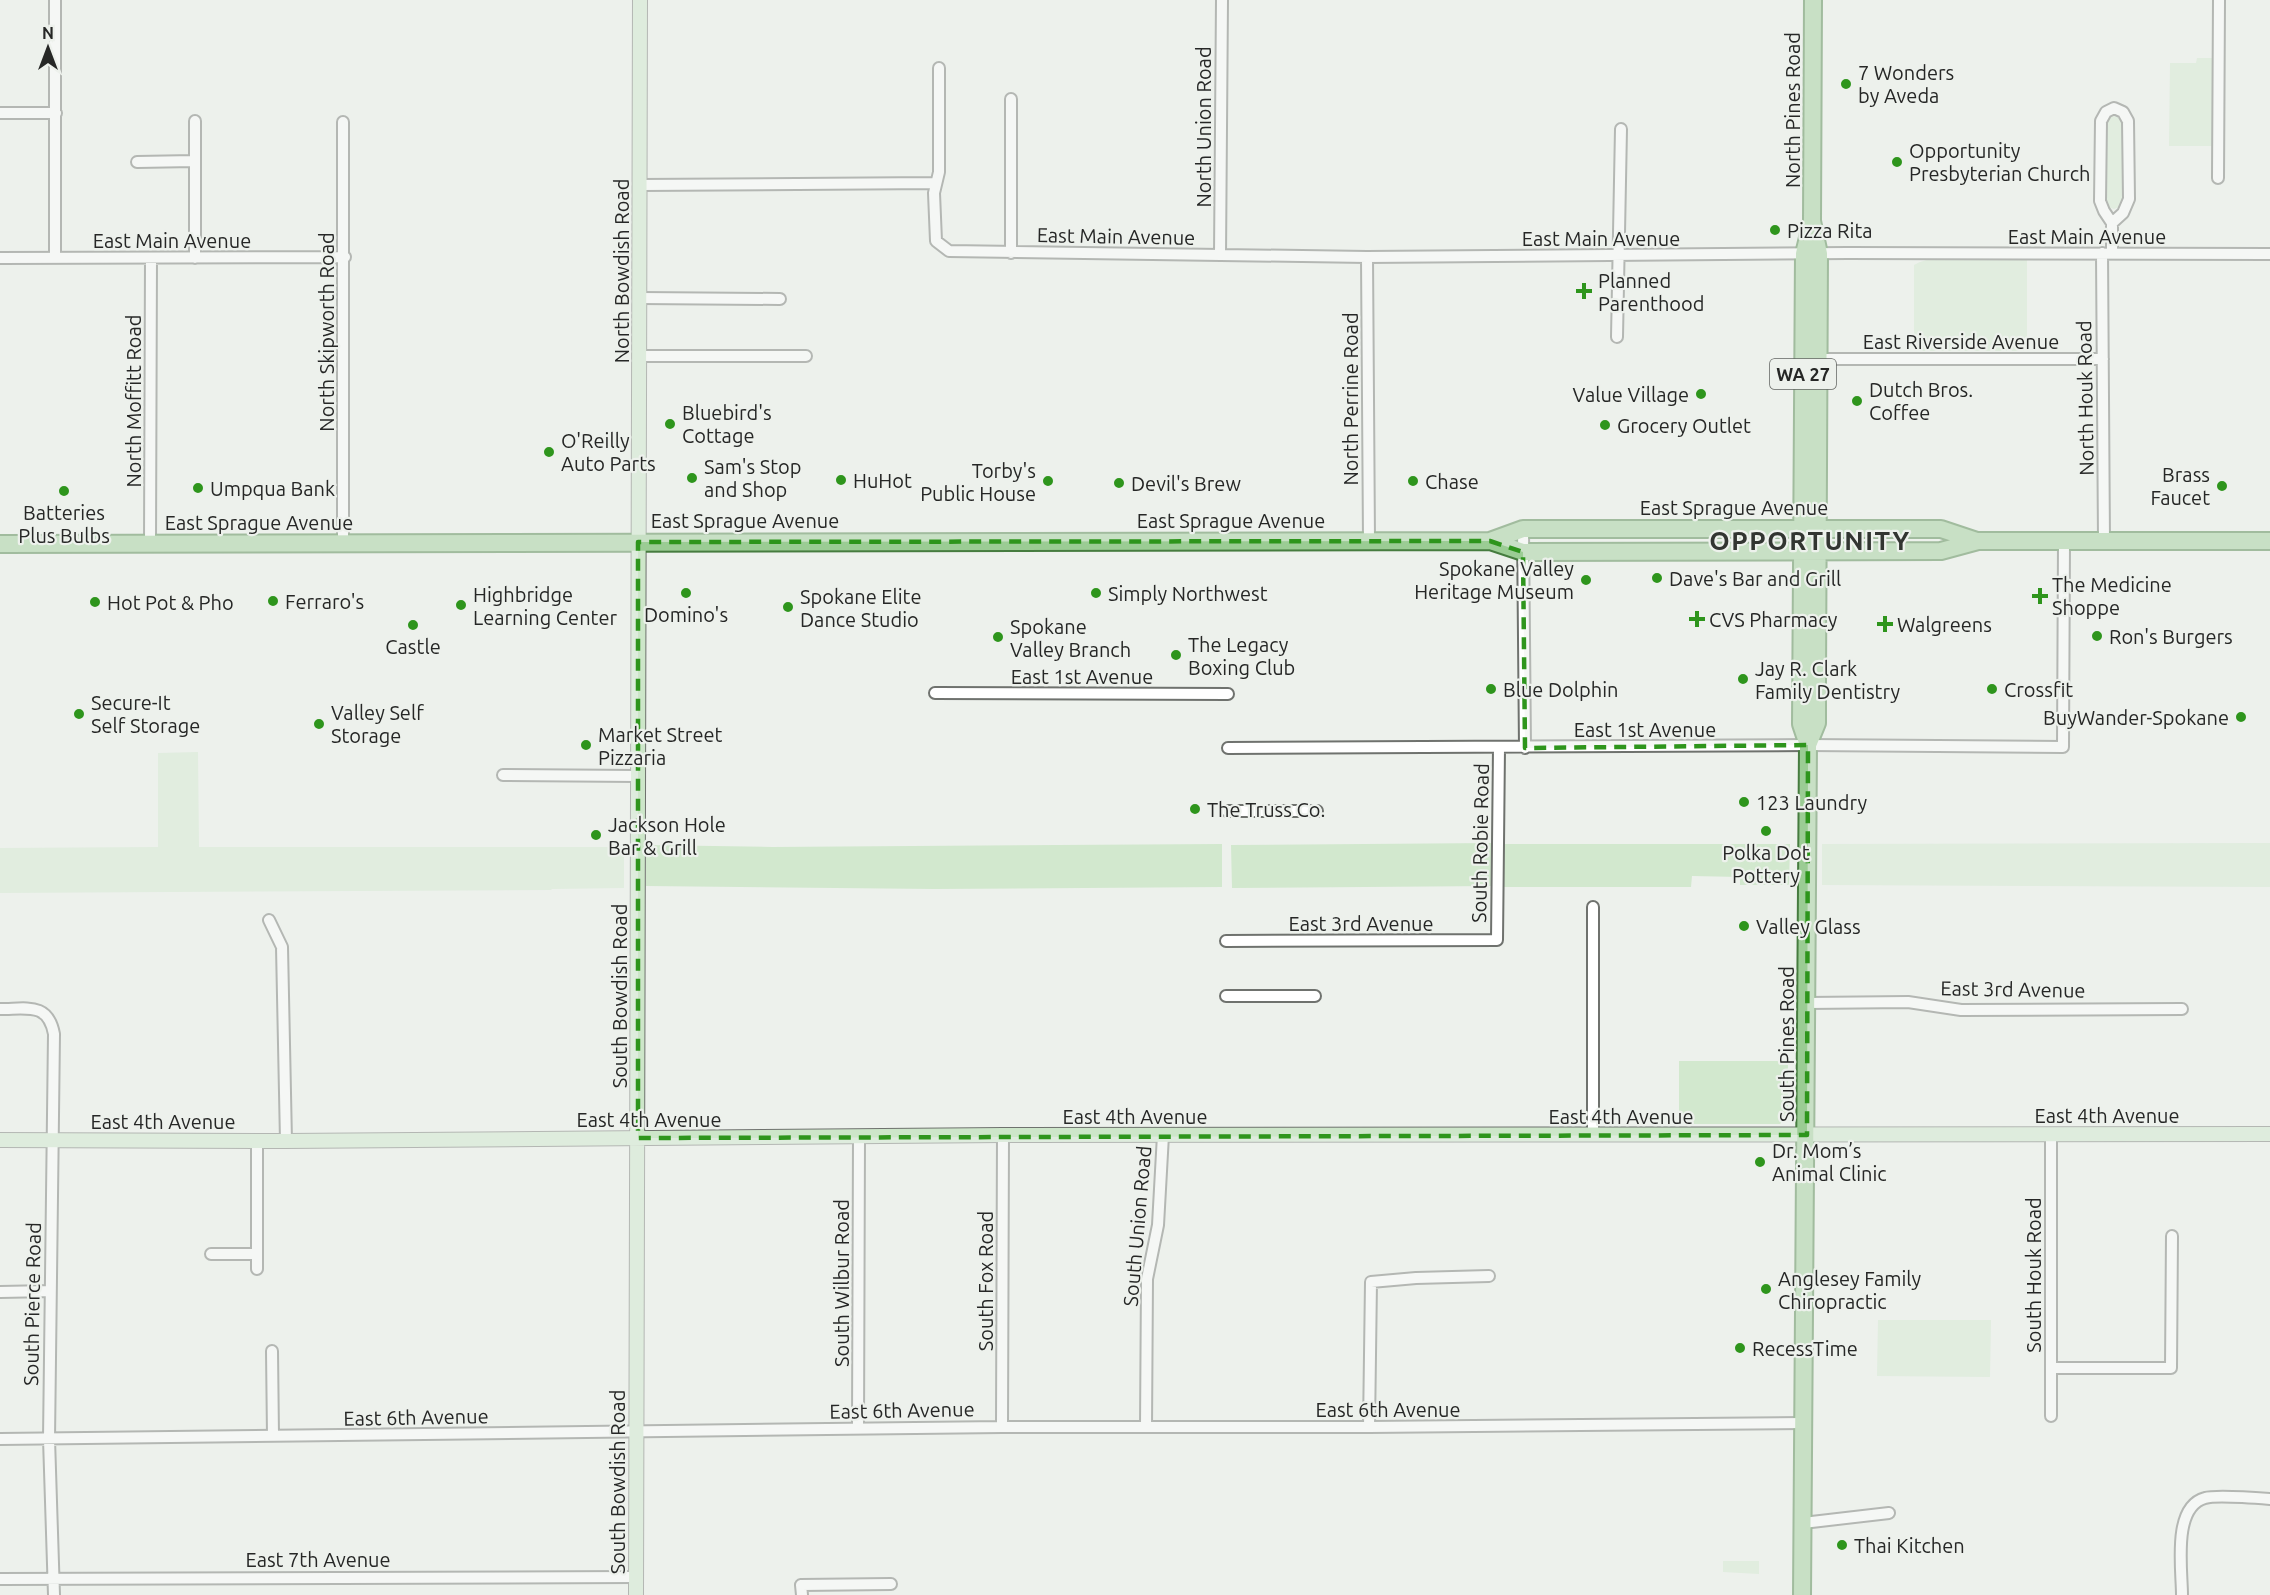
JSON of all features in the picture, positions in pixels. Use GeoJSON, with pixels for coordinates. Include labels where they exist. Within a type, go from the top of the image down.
{"type":"FeatureCollection","features":[{"type":"Feature","properties":{"kind":"main road","name":"North Pines Road"},"geometry":{"type":"LineString","coordinates":[[1810,528],[1813,0]]}},
{"type":"Feature","properties":{"kind":"main road","name":"North Pines Road"},"geometry":{"type":"LineString","coordinates":[[1810,528],[1819,359],[1812,254]]}},
{"type":"Feature","properties":{"kind":"main road","name":"East Sprague Avenue"},"geometry":{"type":"LineString","coordinates":[[1490,541],[1523,529],[1810,528],[1941,529],[1978,541]]}},
{"type":"Feature","properties":{"kind":"main road","name":"South Pines Road"},"geometry":{"type":"LineString","coordinates":[[1802,1595],[1808,745],[1801,724],[1810,528]]}},
{"type":"Feature","properties":{"kind":"main road","name":"East Sprague Avenue"},"geometry":{"type":"LineString","coordinates":[[0,544],[1490,541],[1523,552],[1810,552],[1941,551],[1978,541],[2270,542]]}},
{"type":"Feature","properties":{"kind":"street"},"geometry":{"type":"LineString","coordinates":[[55,0],[55,258]]}},
{"type":"Feature","properties":{"kind":"street","name":"North Bowdish Road"},"geometry":{"type":"LineString","coordinates":[[638,542],[640,0]]}},
{"type":"Feature","properties":{"kind":"street","name":"North Union Road"},"geometry":{"type":"LineString","coordinates":[[1220,255],[1222,0]]}},
{"type":"Feature","properties":{"kind":"street"},"geometry":{"type":"LineString","coordinates":[[2218,178],[2219,0]]}},
{"type":"Feature","properties":{"kind":"street"},"geometry":{"type":"LineString","coordinates":[[641,185],[936,183],[939,172],[939,68]]}},
{"type":"Feature","properties":{"kind":"street"},"geometry":{"type":"LineString","coordinates":[[1011,99],[1011,253]]}},
{"type":"Feature","properties":{"kind":"street"},"geometry":{"type":"LineString","coordinates":[[2114,108],[2123,112],[2128,121],[2128,199],[2123,213],[2112,223],[2100,201],[2101,121],[2106,112],[2114,108]]}},
{"type":"Feature","properties":{"kind":"street"},"geometry":{"type":"LineString","coordinates":[[0,113],[56,113]]}},
{"type":"Feature","properties":{"kind":"street"},"geometry":{"type":"LineString","coordinates":[[195,121],[195,258]]}},
{"type":"Feature","properties":{"kind":"street","name":"North Skipworth Road"},"geometry":{"type":"LineString","coordinates":[[344,122],[344,543]]}},
{"type":"Feature","properties":{"kind":"street"},"geometry":{"type":"LineString","coordinates":[[1617,337],[1621,129]]}},
{"type":"Feature","properties":{"kind":"street"},"geometry":{"type":"LineString","coordinates":[[137,162],[194,161]]}},
{"type":"Feature","properties":{"kind":"street","name":"East Main Avenue"},"geometry":{"type":"LineString","coordinates":[[936,183],[936,241],[949,250],[1011,253],[1367,257],[2270,254]]}},
{"type":"Feature","properties":{"kind":"street","name":"North Houk Road"},"geometry":{"type":"LineString","coordinates":[[2104,542],[2103,359],[2107,253],[2112,223]]}},
{"type":"Feature","properties":{"kind":"street","name":"East Main Avenue"},"geometry":{"type":"LineString","coordinates":[[0,258],[345,257]]}},
{"type":"Feature","properties":{"kind":"street","name":"North Perrine Road"},"geometry":{"type":"LineString","coordinates":[[1367,257],[1369,541]]}},
{"type":"Feature","properties":{"kind":"street","name":"North Moffitt Road"},"geometry":{"type":"LineString","coordinates":[[150,544],[152,258]]}},
{"type":"Feature","properties":{"kind":"street"},"geometry":{"type":"LineString","coordinates":[[640,298],[780,299]]}},
{"type":"Feature","properties":{"kind":"street"},"geometry":{"type":"LineString","coordinates":[[639,356],[806,356]]}},
{"type":"Feature","properties":{"kind":"street","name":"East Riverside Avenue"},"geometry":{"type":"LineString","coordinates":[[1819,359],[2103,359]]}},
{"type":"Feature","properties":{"kind":"street"},"geometry":{"type":"LineString","coordinates":[[1523,529],[1525,748]]}},
{"type":"Feature","properties":{"kind":"street","name":"East 1st Avenue"},"geometry":{"type":"LineString","coordinates":[[1228,748],[1808,745],[2063,747],[2064,541]]}},
{"type":"Feature","properties":{"kind":"street","name":"South Bowdish Road"},"geometry":{"type":"LineString","coordinates":[[636,1595],[638,542]]}},
{"type":"Feature","properties":{"kind":"street","name":"East 1st Avenue"},"geometry":{"type":"LineString","coordinates":[[935,693],[1228,694]]}},
{"type":"Feature","properties":{"kind":"street","name":"South Robie Road"},"geometry":{"type":"LineString","coordinates":[[1497,940],[1499,748]]}},
{"type":"Feature","properties":{"kind":"street"},"geometry":{"type":"LineString","coordinates":[[503,776],[638,776]]}},
{"type":"Feature","properties":{"kind":"street"},"geometry":{"type":"LineString","coordinates":[[1227,811],[1317,811]]}},
{"type":"Feature","properties":{"kind":"street"},"geometry":{"type":"LineString","coordinates":[[1593,907],[1593,1135]]}},
{"type":"Feature","properties":{"kind":"street"},"geometry":{"type":"LineString","coordinates":[[269,920],[282,947],[286,1142]]}},
{"type":"Feature","properties":{"kind":"street","name":"East 3rd Avenue"},"geometry":{"type":"LineString","coordinates":[[1226,941],[1497,940]]}},
{"type":"Feature","properties":{"kind":"street"},"geometry":{"type":"LineString","coordinates":[[1226,996],[1315,996]]}},
{"type":"Feature","properties":{"kind":"street","name":"East 3rd Avenue"},"geometry":{"type":"LineString","coordinates":[[1807,1003],[1908,1002],[1961,1010],[2182,1009]]}},
{"type":"Feature","properties":{"kind":"street","name":"South Pierce Road"},"geometry":{"type":"LineString","coordinates":[[0,1009],[36,1009],[46,1014],[54,1034],[49,1439],[54,1595]]}},
{"type":"Feature","properties":{"kind":"street","name":"South Houk Road"},"geometry":{"type":"LineString","coordinates":[[2051,1134],[2051,1416]]}},
{"type":"Feature","properties":{"kind":"street","name":"East 4th Avenue"},"geometry":{"type":"LineString","coordinates":[[0,1140],[286,1142],[1003,1136],[2270,1134]]}},
{"type":"Feature","properties":{"kind":"street","name":"South Fox Road"},"geometry":{"type":"LineString","coordinates":[[1002,1426],[1003,1136]]}},
{"type":"Feature","properties":{"kind":"street","name":"South Union Road"},"geometry":{"type":"LineString","coordinates":[[1146,1427],[1147,1279],[1158,1225],[1163,1136]]}},
{"type":"Feature","properties":{"kind":"street","name":"South Wilbur Road"},"geometry":{"type":"LineString","coordinates":[[858,1428],[859,1137]]}},
{"type":"Feature","properties":{"kind":"street"},"geometry":{"type":"LineString","coordinates":[[256,1269],[257,1141]]}},
{"type":"Feature","properties":{"kind":"street"},"geometry":{"type":"LineString","coordinates":[[2051,1368],[2171,1368],[2172,1236]]}},
{"type":"Feature","properties":{"kind":"street"},"geometry":{"type":"LineString","coordinates":[[211,1254],[256,1254]]}},
{"type":"Feature","properties":{"kind":"street"},"geometry":{"type":"LineString","coordinates":[[1369,1427],[1371,1282],[1489,1276]]}},
{"type":"Feature","properties":{"kind":"street"},"geometry":{"type":"LineString","coordinates":[[0,1292],[50,1291]]}},
{"type":"Feature","properties":{"kind":"street"},"geometry":{"type":"LineString","coordinates":[[272,1351],[273,1436]]}},
{"type":"Feature","properties":{"kind":"street","name":"East 6th Avenue"},"geometry":{"type":"LineString","coordinates":[[0,1439],[1002,1426],[1369,1427],[1804,1423]]}},
{"type":"Feature","properties":{"kind":"street"},"geometry":{"type":"LineString","coordinates":[[2182,1595],[2182,1527],[2187,1511],[2205,1498],[2270,1499]]}},
{"type":"Feature","properties":{"kind":"street"},"geometry":{"type":"LineString","coordinates":[[1803,1523],[1889,1513]]}},
{"type":"Feature","properties":{"kind":"street","name":"East 7th Avenue"},"geometry":{"type":"LineString","coordinates":[[0,1579],[636,1577]]}},
{"type":"Feature","properties":{"kind":"street"},"geometry":{"type":"LineString","coordinates":[[802,1590],[891,1584]]}},
{"type":"Feature","properties":{"kind":"highlighted area"},"geometry":{"type":"Polygon","coordinates":[[[1490,541],[1523,552],[1525,748],[1808,745],[1807,1135],[638,1138],[638,542],[1490,541]]]}},
{"type":"Feature","properties":{"kind":"green space"},"geometry":{"type":"Polygon","coordinates":[[[2197,58],[2213,58],[2213,146],[2169,146],[2170,63],[2196,63],[2197,58]]]}},
{"type":"Feature","properties":{"kind":"green space"},"geometry":{"type":"Polygon","coordinates":[[[2114,116],[2120,118],[2122,124],[2122,202],[2114,209],[2108,207],[2105,200],[2105,124],[2108,118],[2114,116]]]}},
{"type":"Feature","properties":{"kind":"green space"},"geometry":{"type":"Polygon","coordinates":[[[1952,256],[2027,256],[2027,348],[2023,351],[1921,351],[1914,346],[1914,265],[1952,256]]]}},
{"type":"Feature","properties":{"kind":"green space"},"geometry":{"type":"Polygon","coordinates":[[[198,752],[199,847],[624,847],[624,888],[0,893],[0,848],[158,847],[158,753],[198,752]]]}},
{"type":"Feature","properties":{"kind":"green space"},"geometry":{"type":"Polygon","coordinates":[[[1492,843],[1492,886],[1232,888],[1231,845],[1492,843]]]}},
{"type":"Feature","properties":{"kind":"green space"},"geometry":{"type":"Polygon","coordinates":[[[2270,843],[2270,887],[1822,885],[1822,844],[2270,843]]]}},
{"type":"Feature","properties":{"kind":"green space"},"geometry":{"type":"Polygon","coordinates":[[[1222,844],[1222,887],[934,889],[646,886],[646,845],[772,847],[1222,844]]]}},
{"type":"Feature","properties":{"kind":"green space"},"geometry":{"type":"Polygon","coordinates":[[[1502,844],[1790,844],[1789,885],[1740,885],[1740,877],[1692,876],[1691,887],[1502,887],[1502,844]]]}},
{"type":"Feature","properties":{"kind":"green space"},"geometry":{"type":"Polygon","coordinates":[[[1679,1061],[1788,1061],[1788,1115],[1780,1124],[1679,1124],[1679,1061]]]}},
{"type":"Feature","properties":{"kind":"green space"},"geometry":{"type":"Polygon","coordinates":[[[1878,1320],[1991,1320],[1990,1377],[1877,1376],[1878,1320]]]}},
{"type":"Feature","properties":{"kind":"green space"},"geometry":{"type":"Polygon","coordinates":[[[1723,1561],[1759,1561],[1759,1574],[1723,1572],[1723,1561]]]}},
{"type":"Feature","properties":{"kind":"place","name":"7 Wonders by Aveda"},"geometry":{"type":"Point","coordinates":[1846,84]}},
{"type":"Feature","properties":{"kind":"place","name":"Opportunity Presbyterian Church"},"geometry":{"type":"Point","coordinates":[1897,162]}},
{"type":"Feature","properties":{"kind":"place","name":"Pizza Rita"},"geometry":{"type":"Point","coordinates":[1775,230]}},
{"type":"Feature","properties":{"kind":"place","name":"Planned Parenthood"},"geometry":{"type":"Point","coordinates":[1584,291]}},
{"type":"Feature","properties":{"kind":"place","name":"Value Village"},"geometry":{"type":"Point","coordinates":[1701,394]}},
{"type":"Feature","properties":{"kind":"place","name":"Dutch Bros. Coffee"},"geometry":{"type":"Point","coordinates":[1857,401]}},
{"type":"Feature","properties":{"kind":"place","name":"Bluebird's Cottage"},"geometry":{"type":"Point","coordinates":[670,424]}},
{"type":"Feature","properties":{"kind":"place","name":"Grocery Outlet"},"geometry":{"type":"Point","coordinates":[1605,425]}},
{"type":"Feature","properties":{"kind":"place","name":"O'Reilly Auto Parts"},"geometry":{"type":"Point","coordinates":[549,452]}},
{"type":"Feature","properties":{"kind":"place","name":"Sam's Stop and Shop"},"geometry":{"type":"Point","coordinates":[692,478]}},
{"type":"Feature","properties":{"kind":"place","name":"HuHot"},"geometry":{"type":"Point","coordinates":[841,480]}},
{"type":"Feature","properties":{"kind":"place","name":"Torby's Public House"},"geometry":{"type":"Point","coordinates":[1048,481]}},
{"type":"Feature","properties":{"kind":"place","name":"Chase"},"geometry":{"type":"Point","coordinates":[1413,481]}},
{"type":"Feature","properties":{"kind":"place","name":"Devil's Brew"},"geometry":{"type":"Point","coordinates":[1119,483]}},
{"type":"Feature","properties":{"kind":"place","name":"Brass Faucet"},"geometry":{"type":"Point","coordinates":[2222,486]}},
{"type":"Feature","properties":{"kind":"place","name":"Umpqua Bank"},"geometry":{"type":"Point","coordinates":[198,488]}},
{"type":"Feature","properties":{"kind":"place","name":"Batteries Plus Bulbs"},"geometry":{"type":"Point","coordinates":[64,491]}},
{"type":"Feature","properties":{"kind":"place","name":"Dave's Bar and Grill"},"geometry":{"type":"Point","coordinates":[1657,578]}},
{"type":"Feature","properties":{"kind":"place","name":"Spokane Valley Heritage Museum"},"geometry":{"type":"Point","coordinates":[1586,580]}},
{"type":"Feature","properties":{"kind":"place","name":"Domino's"},"geometry":{"type":"Point","coordinates":[686,593]}},
{"type":"Feature","properties":{"kind":"place","name":"Simply Northwest"},"geometry":{"type":"Point","coordinates":[1096,593]}},
{"type":"Feature","properties":{"kind":"place","name":"The Medicine Shoppe"},"geometry":{"type":"Point","coordinates":[2040,596]}},
{"type":"Feature","properties":{"kind":"place","name":"Ferraro's"},"geometry":{"type":"Point","coordinates":[273,601]}},
{"type":"Feature","properties":{"kind":"place","name":"Hot Pot & Pho"},"geometry":{"type":"Point","coordinates":[95,602]}},
{"type":"Feature","properties":{"kind":"place","name":"Highbridge Learning Center"},"geometry":{"type":"Point","coordinates":[461,605]}},
{"type":"Feature","properties":{"kind":"place","name":"Spokane Elite Dance Studio"},"geometry":{"type":"Point","coordinates":[788,607]}},
{"type":"Feature","properties":{"kind":"place","name":"CVS Pharmacy"},"geometry":{"type":"Point","coordinates":[1697,619]}},
{"type":"Feature","properties":{"kind":"place","name":"Walgreens"},"geometry":{"type":"Point","coordinates":[1885,624]}},
{"type":"Feature","properties":{"kind":"place","name":"Castle"},"geometry":{"type":"Point","coordinates":[413,625]}},
{"type":"Feature","properties":{"kind":"place","name":"Ron's Burgers"},"geometry":{"type":"Point","coordinates":[2097,636]}},
{"type":"Feature","properties":{"kind":"place","name":"Spokane Valley Branch"},"geometry":{"type":"Point","coordinates":[998,637]}},
{"type":"Feature","properties":{"kind":"place","name":"The Legacy Boxing Club"},"geometry":{"type":"Point","coordinates":[1176,655]}},
{"type":"Feature","properties":{"kind":"place","name":"Jay R. Clark Family Dentistry"},"geometry":{"type":"Point","coordinates":[1743,679]}},
{"type":"Feature","properties":{"kind":"place","name":"Blue Dolphin"},"geometry":{"type":"Point","coordinates":[1491,689]}},
{"type":"Feature","properties":{"kind":"place","name":"Crossfit"},"geometry":{"type":"Point","coordinates":[1992,689]}},
{"type":"Feature","properties":{"kind":"place","name":"Secure-It Self Storage"},"geometry":{"type":"Point","coordinates":[79,714]}},
{"type":"Feature","properties":{"kind":"place","name":"BuyWander-Spokane"},"geometry":{"type":"Point","coordinates":[2241,717]}},
{"type":"Feature","properties":{"kind":"place","name":"Valley Self Storage"},"geometry":{"type":"Point","coordinates":[319,724]}},
{"type":"Feature","properties":{"kind":"place","name":"Market Street Pizzaria"},"geometry":{"type":"Point","coordinates":[586,745]}},
{"type":"Feature","properties":{"kind":"place","name":"123 Laundry"},"geometry":{"type":"Point","coordinates":[1744,802]}},
{"type":"Feature","properties":{"kind":"place","name":"The Truss Co."},"geometry":{"type":"Point","coordinates":[1195,809]}},
{"type":"Feature","properties":{"kind":"place","name":"Polka Dot Pottery"},"geometry":{"type":"Point","coordinates":[1766,831]}},
{"type":"Feature","properties":{"kind":"place","name":"Jackson Hole Bar & Grill"},"geometry":{"type":"Point","coordinates":[596,835]}},
{"type":"Feature","properties":{"kind":"place","name":"Valley Glass"},"geometry":{"type":"Point","coordinates":[1744,926]}},
{"type":"Feature","properties":{"kind":"place","name":"Dr. Mom’s Animal Clinic"},"geometry":{"type":"Point","coordinates":[1760,1162]}},
{"type":"Feature","properties":{"kind":"place","name":"Anglesey Family Chiropractic"},"geometry":{"type":"Point","coordinates":[1766,1289]}},
{"type":"Feature","properties":{"kind":"place","name":"RecessTime"},"geometry":{"type":"Point","coordinates":[1740,1348]}},
{"type":"Feature","properties":{"kind":"place","name":"Thai Kitchen"},"geometry":{"type":"Point","coordinates":[1842,1545]}},
{"type":"Feature","properties":{"kind":"district","name":"OPPORTUNITY"},"geometry":{"type":"Point","coordinates":[1810,540]}}]}
